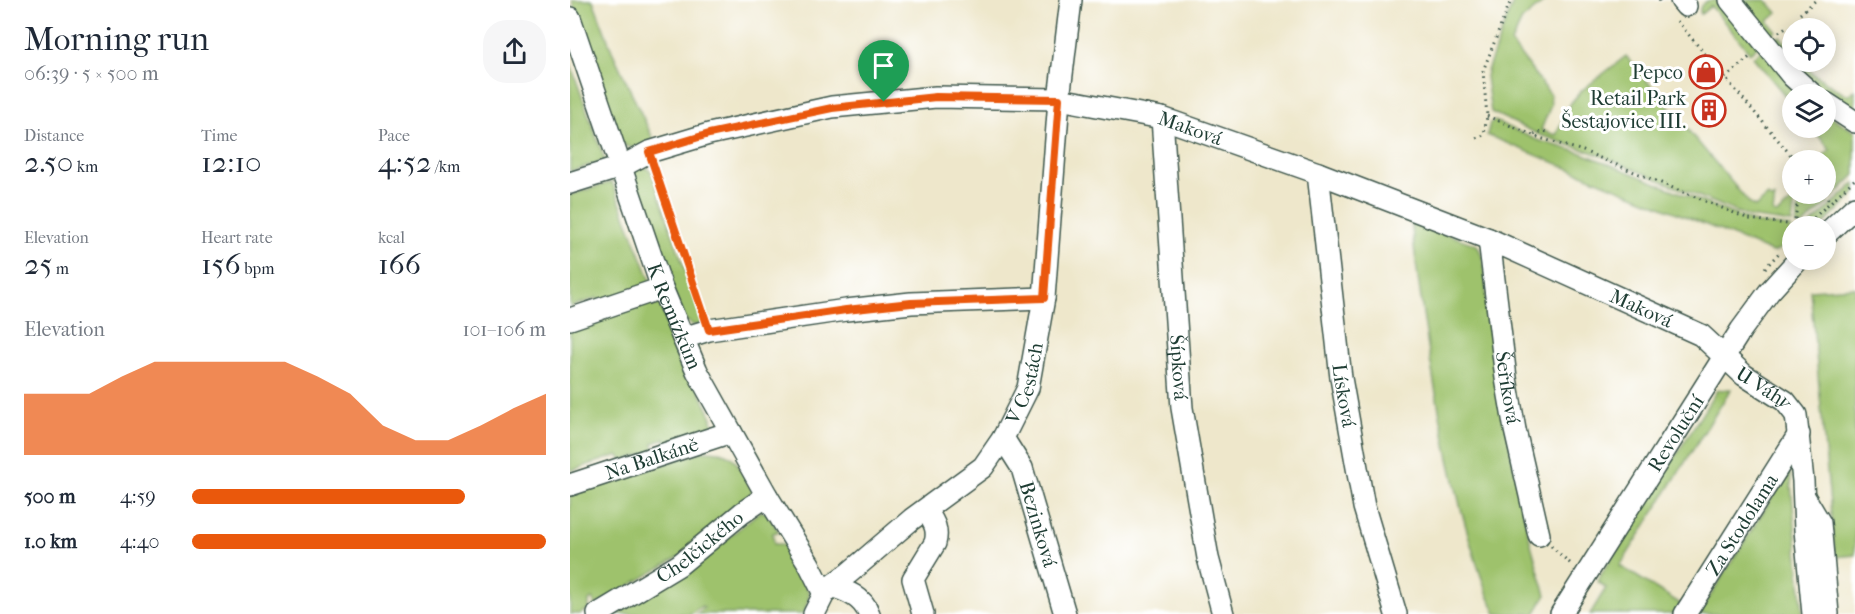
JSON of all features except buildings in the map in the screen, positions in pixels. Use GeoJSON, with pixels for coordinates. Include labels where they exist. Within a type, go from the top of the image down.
{"type":"FeatureCollection","features":[{"type":"Feature","properties":{"kind":"street","name":"V Cestách"},"geometry":{"type":"LineString","coordinates":[[827,590],[912,519],[983,466],[1003,438],[1028,388],[1044,298],[1059,99],[1071,0]]}},
{"type":"Feature","properties":{"kind":"street"},"geometry":{"type":"LineString","coordinates":[[1730,0],[1801,84]]}},
{"type":"Feature","properties":{"kind":"street","name":"K Remízkům"},"geometry":{"type":"LineString","coordinates":[[571,24],[662,288],[697,371],[767,496],[827,590]]}},
{"type":"Feature","properties":{"kind":"street","name":"Maková"},"geometry":{"type":"LineString","coordinates":[[570,183],[621,167],[649,152],[709,134],[832,108],[936,97],[1059,99],[1162,118],[1318,173],[1489,239],[1701,335],[1724,356]]}},
{"type":"Feature","properties":{"kind":"street"},"geometry":{"type":"LineString","coordinates":[[1836,110],[1855,122]]}},
{"type":"Feature","properties":{"kind":"street","name":"Šípková"},"geometry":{"type":"LineString","coordinates":[[1162,118],[1182,408],[1208,558],[1223,614]]}},
{"type":"Feature","properties":{"kind":"street","name":"Lísková"},"geometry":{"type":"LineString","coordinates":[[1318,173],[1341,378],[1364,507],[1396,614]]}},
{"type":"Feature","properties":{"kind":"street"},"geometry":{"type":"LineString","coordinates":[[1836,225],[1855,207]]}},
{"type":"Feature","properties":{"kind":"street","name":"Šeříková"},"geometry":{"type":"LineString","coordinates":[[1489,239],[1506,378],[1515,430],[1539,536]]}},
{"type":"Feature","properties":{"kind":"street","name":"Revoluční"},"geometry":{"type":"LineString","coordinates":[[1561,614],[1724,356],[1769,292],[1789,270]]}},
{"type":"Feature","properties":{"kind":"street"},"geometry":{"type":"LineString","coordinates":[[570,319],[662,288]]}},
{"type":"Feature","properties":{"kind":"street"},"geometry":{"type":"LineString","coordinates":[[683,338],[709,330],[846,310],[911,303],[1044,298]]}},
{"type":"Feature","properties":{"kind":"street","name":"U Váhy"},"geometry":{"type":"LineString","coordinates":[[1724,356],[1744,375],[1792,408],[1798,422],[1813,614]]}},
{"type":"Feature","properties":{"kind":"street","name":"Na Balkáně"},"geometry":{"type":"LineString","coordinates":[[570,485],[731,432]]}},
{"type":"Feature","properties":{"kind":"street","name":"Za Stodolama"},"geometry":{"type":"LineString","coordinates":[[1685,614],[1799,434]]}},
{"type":"Feature","properties":{"kind":"street","name":"Bezinková"},"geometry":{"type":"LineString","coordinates":[[1003,438],[1022,468],[1065,614]]}},
{"type":"Feature","properties":{"kind":"street","name":"Chelčického"},"geometry":{"type":"LineString","coordinates":[[598,614],[679,565],[742,513],[767,496]]}},
{"type":"Feature","properties":{"kind":"street","name":"U Váhy"},"geometry":{"type":"LineString","coordinates":[[1804,498],[1820,523],[1828,614]]}},
{"type":"Feature","properties":{"kind":"street"},"geometry":{"type":"LineString","coordinates":[[923,614],[913,579],[937,537],[935,524],[926,510]]}},
{"type":"Feature","properties":{"kind":"street"},"geometry":{"type":"LineString","coordinates":[[814,614],[827,590],[850,592],[860,600],[869,614]]}},
{"type":"Feature","properties":{"kind":"path"},"geometry":{"type":"LineString","coordinates":[[1476,138],[1484,135],[1487,116],[1483,71],[1510,0]]}},
{"type":"Feature","properties":{"kind":"path"},"geometry":{"type":"LineString","coordinates":[[1800,14],[1815,1]]}},
{"type":"Feature","properties":{"kind":"path"},"geometry":{"type":"LineString","coordinates":[[1672,5],[1725,78],[1786,150]]}},
{"type":"Feature","properties":{"kind":"path"},"geometry":{"type":"LineString","coordinates":[[1777,34],[1782,30]]}},
{"type":"Feature","properties":{"kind":"path"},"geometry":{"type":"LineString","coordinates":[[1725,78],[1752,55]]}},
{"type":"Feature","properties":{"kind":"path"},"geometry":{"type":"LineString","coordinates":[[1487,116],[1583,151],[1749,219],[1782,224]]}},
{"type":"Feature","properties":{"kind":"path"},"geometry":{"type":"LineString","coordinates":[[1534,135],[1542,130],[1549,132]]}},
{"type":"Feature","properties":{"kind":"path"},"geometry":{"type":"LineString","coordinates":[[649,152],[709,330]]}},
{"type":"Feature","properties":{"kind":"path"},"geometry":{"type":"LineString","coordinates":[[1836,197],[1855,179]]}},
{"type":"Feature","properties":{"kind":"path"},"geometry":{"type":"LineString","coordinates":[[1816,216],[1829,204]]}},
{"type":"Feature","properties":{"kind":"path"},"geometry":{"type":"LineString","coordinates":[[1539,536],[1572,565]]}},
{"type":"Feature","properties":{"kind":"green space"},"geometry":{"type":"Polygon","coordinates":[[[572,0],[593,0],[612,51],[655,143],[630,147],[625,146],[617,138],[572,0]]]}},
{"type":"Feature","properties":{"kind":"green space"},"geometry":{"type":"Polygon","coordinates":[[[1514,0],[1546,0],[1522,20],[1511,43],[1550,94],[1551,105],[1541,130],[1556,135],[1570,104],[1581,91],[1626,56],[1750,204],[1755,207],[1768,196],[1771,199],[1775,197],[1773,213],[1777,214],[1789,204],[1794,204],[1793,216],[1782,216],[1782,222],[1749,217],[1597,154],[1540,135],[1491,112],[1487,71],[1514,0]]]}},
{"type":"Feature","properties":{"kind":"green space"},"geometry":{"type":"Polygon","coordinates":[[[1714,0],[1721,2],[1758,46],[1750,53],[1711,6],[1701,14],[1702,5],[1714,0]]]}},
{"type":"Feature","properties":{"kind":"green space"},"geometry":{"type":"Polygon","coordinates":[[[1740,0],[1766,0],[1777,13],[1768,21],[1776,31],[1769,37],[1740,0]]]}},
{"type":"Feature","properties":{"kind":"green space"},"geometry":{"type":"Polygon","coordinates":[[[1780,36],[1782,52],[1773,42],[1780,36]]]}},
{"type":"Feature","properties":{"kind":"green space"},"geometry":{"type":"Polygon","coordinates":[[[1761,50],[1791,84],[1782,84],[1782,92],[1753,57],[1761,50]]]}},
{"type":"Feature","properties":{"kind":"green space"},"geometry":{"type":"Polygon","coordinates":[[[570,63],[605,161],[570,171],[570,63]]]}},
{"type":"Feature","properties":{"kind":"green space"},"geometry":{"type":"Polygon","coordinates":[[[1801,72],[1811,72],[1829,84],[1812,84],[1801,72]]]}},
{"type":"Feature","properties":{"kind":"green space"},"geometry":{"type":"Polygon","coordinates":[[[1836,89],[1844,94],[1855,90],[1855,111],[1836,99],[1836,89]]]}},
{"type":"Feature","properties":{"kind":"green space"},"geometry":{"type":"Polygon","coordinates":[[[1836,120],[1855,132],[1855,175],[1836,194],[1836,150],[1830,150],[1820,138],[1836,138],[1836,120]]]}},
{"type":"Feature","properties":{"kind":"green space"},"geometry":{"type":"Polygon","coordinates":[[[1495,121],[1537,140],[1582,153],[1755,223],[1782,226],[1782,248],[1772,252],[1487,135],[1490,123],[1495,121]]]}},
{"type":"Feature","properties":{"kind":"green space"},"geometry":{"type":"Polygon","coordinates":[[[640,165],[651,171],[704,325],[693,325],[682,318],[633,172],[640,165]]]}},
{"type":"Feature","properties":{"kind":"green space"},"geometry":{"type":"Polygon","coordinates":[[[612,182],[652,284],[600,303],[597,298],[570,307],[570,195],[612,182]]]}},
{"type":"Feature","properties":{"kind":"green space"},"geometry":{"type":"Polygon","coordinates":[[[1855,183],[1855,193],[1832,216],[1820,216],[1833,204],[1836,204],[1836,201],[1855,183]]]}},
{"type":"Feature","properties":{"kind":"green space"},"geometry":{"type":"Polygon","coordinates":[[[1799,204],[1827,204],[1813,216],[1798,216],[1799,204]]]}},
{"type":"Feature","properties":{"kind":"green space"},"geometry":{"type":"Polygon","coordinates":[[[1411,221],[1477,245],[1481,253],[1485,270],[1488,317],[1512,457],[1527,527],[1546,595],[1535,614],[1496,614],[1476,560],[1451,470],[1437,399],[1411,221]]]}},
{"type":"Feature","properties":{"kind":"green space"},"geometry":{"type":"Polygon","coordinates":[[[1855,287],[1855,555],[1835,557],[1810,290],[1855,287]]]}},
{"type":"Feature","properties":{"kind":"green space"},"geometry":{"type":"Polygon","coordinates":[[[656,297],[712,418],[712,423],[715,424],[713,429],[669,445],[665,439],[653,443],[654,450],[623,461],[618,455],[570,471],[570,324],[656,297]]]}},
{"type":"Feature","properties":{"kind":"green space"},"geometry":{"type":"Polygon","coordinates":[[[1731,389],[1620,566],[1681,604],[1675,614],[1590,614],[1606,588],[1597,581],[1717,390],[1731,389]]]}},
{"type":"Feature","properties":{"kind":"green space"},"geometry":{"type":"Polygon","coordinates":[[[703,451],[722,453],[734,460],[752,489],[751,495],[695,548],[596,605],[592,599],[589,601],[589,609],[580,614],[570,614],[570,495],[703,451]]]}},
{"type":"Feature","properties":{"kind":"green space"},"geometry":{"type":"Polygon","coordinates":[[[1787,474],[1790,474],[1803,614],[1699,614],[1787,474]]]}},
{"type":"Feature","properties":{"kind":"green space"},"geometry":{"type":"Polygon","coordinates":[[[760,511],[767,513],[779,532],[773,533],[774,544],[790,547],[809,593],[804,614],[696,614],[704,608],[702,606],[690,614],[616,614],[687,573],[760,511]]]}},
{"type":"Feature","properties":{"kind":"place","name":"Pepco"},"geometry":{"type":"Point","coordinates":[1706,72]}},
{"type":"Feature","properties":{"kind":"place","name":"Retail Park Šestajovice III."},"geometry":{"type":"Point","coordinates":[1709,110]}},
{"type":"Feature","properties":{"kind":"route"},"geometry":{"type":"LineString","coordinates":[[936,97],[1059,99],[1044,298],[911,303],[709,330],[649,152],[709,134],[832,108],[884,102],[936,97]]}}]}
